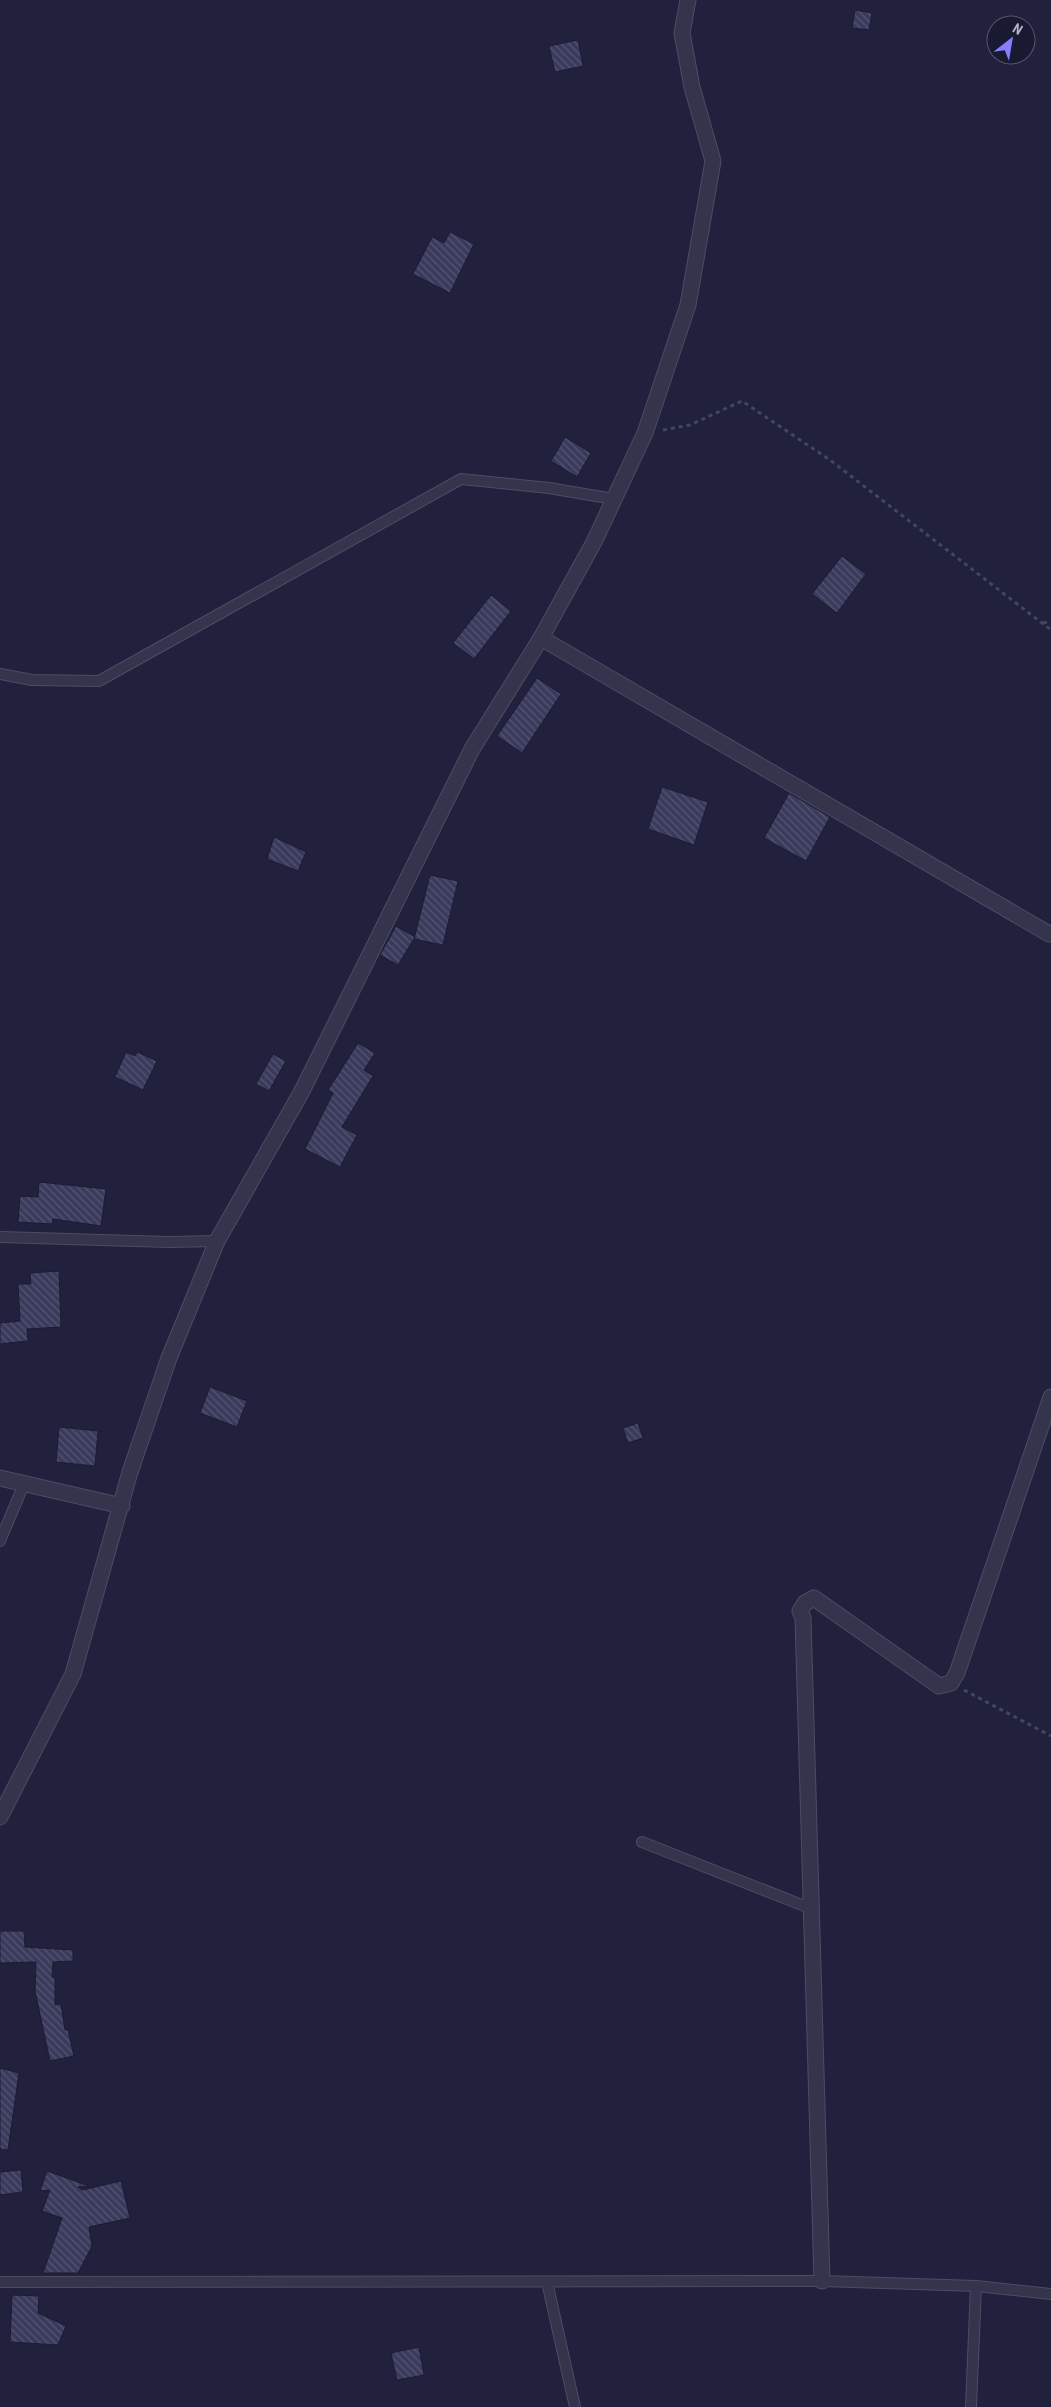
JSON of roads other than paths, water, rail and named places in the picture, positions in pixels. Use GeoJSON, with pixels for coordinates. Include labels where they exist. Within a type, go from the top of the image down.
{"type":"FeatureCollection","features":[{"type":"Feature","properties":{"kind":"street"},"geometry":{"type":"LineString","coordinates":[[0,1817],[73,1674],[122,1506],[130,1472],[169,1358],[217,1240],[302,1092],[472,749],[540,638],[594,542],[646,433],[688,304],[713,161],[692,87],[682,33],[688,0]]}},
{"type":"Feature","properties":{"kind":"street"},"geometry":{"type":"LineString","coordinates":[[540,638],[1049,934]]}},
{"type":"Feature","properties":{"kind":"street"},"geometry":{"type":"LineString","coordinates":[[822,2282],[812,1909],[802,1618],[800,1611],[805,1604],[814,1598],[940,1686],[950,1683],[957,1673],[1051,1397]]}},
{"type":"Feature","properties":{"kind":"street"},"geometry":{"type":"LineString","coordinates":[[0,1478],[122,1506]]}},
{"type":"Feature","properties":{"kind":"lane"},"geometry":{"type":"LineString","coordinates":[[0,674],[32,680],[99,681],[461,479],[549,488],[614,500]]}},
{"type":"Feature","properties":{"kind":"lane"},"geometry":{"type":"LineString","coordinates":[[0,1237],[169,1242],[217,1240]]}},
{"type":"Feature","properties":{"kind":"lane"},"geometry":{"type":"LineString","coordinates":[[0,1541],[24,1484]]}},
{"type":"Feature","properties":{"kind":"lane"},"geometry":{"type":"LineString","coordinates":[[642,1842],[812,1909]]}},
{"type":"Feature","properties":{"kind":"lane"},"geometry":{"type":"LineString","coordinates":[[0,2282],[822,2282],[976,2286],[1051,2294]]}},
{"type":"Feature","properties":{"kind":"lane"},"geometry":{"type":"LineString","coordinates":[[547,2282],[575,2407]]}},
{"type":"Feature","properties":{"kind":"lane"},"geometry":{"type":"LineString","coordinates":[[971,2407],[976,2286]]}}]}
